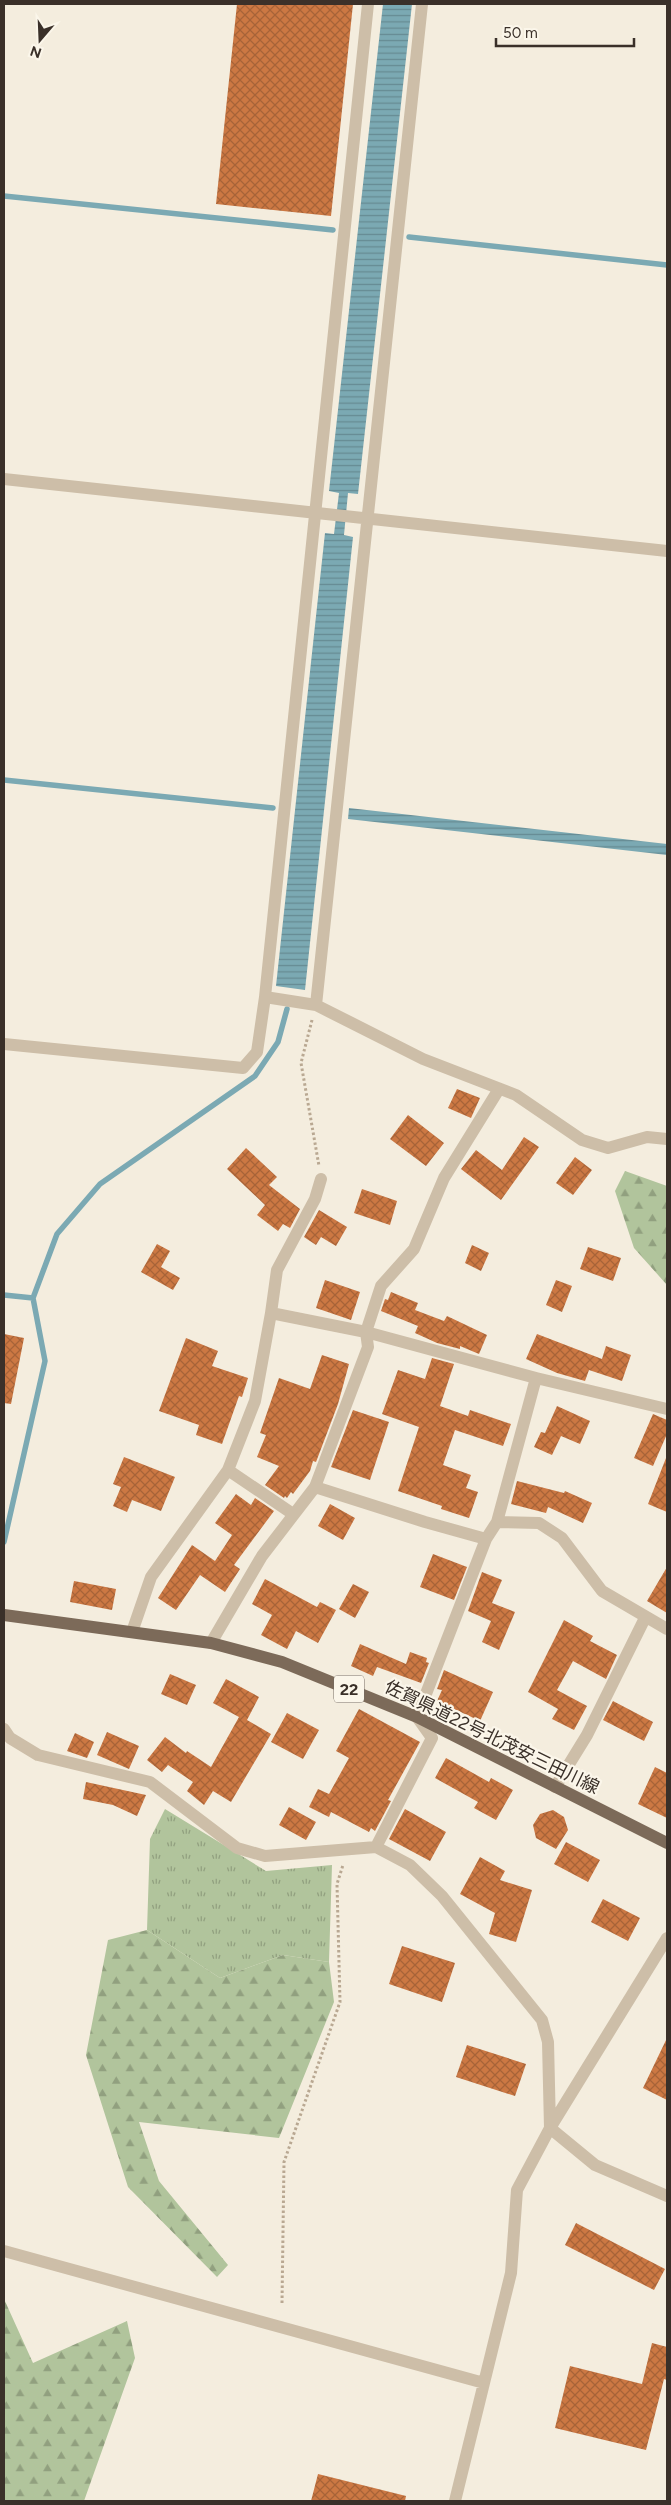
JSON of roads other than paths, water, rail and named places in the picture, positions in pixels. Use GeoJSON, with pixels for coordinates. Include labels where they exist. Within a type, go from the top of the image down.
{"type":"FeatureCollection","features":[{"type":"Feature","properties":{"kind":"main road","name":"佐賀県道22号北茂安三田川線"},"geometry":{"type":"LineString","coordinates":[[4,1615],[211,1643],[282,1662],[418,1717],[667,1844]]}},
{"type":"Feature","properties":{"kind":"street"},"geometry":{"type":"LineString","coordinates":[[4,1044],[243,1068],[257,1052],[265,997],[368,4]]}},
{"type":"Feature","properties":{"kind":"street"},"geometry":{"type":"LineString","coordinates":[[316,1005],[422,4]]}},
{"type":"Feature","properties":{"kind":"street"},"geometry":{"type":"LineString","coordinates":[[4,479],[667,551]]}},
{"type":"Feature","properties":{"kind":"street"},"geometry":{"type":"LineString","coordinates":[[265,997],[316,1005],[423,1059],[516,1095],[582,1140],[608,1148],[647,1137],[667,1139]]}},
{"type":"Feature","properties":{"kind":"street"},"geometry":{"type":"LineString","coordinates":[[211,1643],[262,1556],[315,1487],[368,1347],[366,1332],[381,1286],[414,1250],[444,1178],[499,1089]]}},
{"type":"Feature","properties":{"kind":"street"},"geometry":{"type":"LineString","coordinates":[[132,1632],[151,1577],[228,1470],[255,1401],[277,1270],[315,1199],[321,1179]]}},
{"type":"Feature","properties":{"kind":"street"},"geometry":{"type":"LineString","coordinates":[[271,1313],[366,1332],[536,1378],[667,1409]]}},
{"type":"Feature","properties":{"kind":"street"},"geometry":{"type":"LineString","coordinates":[[376,1847],[432,1738],[418,1717],[486,1539],[497,1522],[536,1378]]}},
{"type":"Feature","properties":{"kind":"street"},"geometry":{"type":"LineString","coordinates":[[228,1470],[293,1514]]}},
{"type":"Feature","properties":{"kind":"street"},"geometry":{"type":"LineString","coordinates":[[315,1487],[424,1522],[486,1539]]}},
{"type":"Feature","properties":{"kind":"street"},"geometry":{"type":"LineString","coordinates":[[497,1522],[539,1523],[547,1528],[562,1538],[602,1592],[667,1629]]}},
{"type":"Feature","properties":{"kind":"street"},"geometry":{"type":"LineString","coordinates":[[555,1787],[587,1735],[646,1618]]}},
{"type":"Feature","properties":{"kind":"street"},"geometry":{"type":"LineString","coordinates":[[4,1729],[10,1738],[38,1755],[150,1782],[237,1848],[265,1856],[376,1847],[410,1865],[442,1896],[542,2020],[548,2042],[550,2128],[595,2165],[667,2196]]}},
{"type":"Feature","properties":{"kind":"street"},"geometry":{"type":"LineString","coordinates":[[455,2501],[511,2273],[517,2190],[550,2128],[667,1938]]}},
{"type":"Feature","properties":{"kind":"street"},"geometry":{"type":"LineString","coordinates":[[4,2251],[484,2383]]}},
{"type":"Feature","properties":{"kind":"water"},"geometry":{"type":"Polygon","coordinates":[[[383,4],[412,4],[358,494],[348,493],[344,535],[353,537],[305,990],[276,986],[325,533],[334,534],[339,493],[329,491],[383,4]]]}},
{"type":"Feature","properties":{"kind":"water"},"geometry":{"type":"Polygon","coordinates":[[[349,808],[667,844],[667,855],[348,819],[349,808]]]}},
{"type":"Feature","properties":{"kind":"waterway"},"geometry":{"type":"LineString","coordinates":[[4,196],[333,230]]}},
{"type":"Feature","properties":{"kind":"waterway"},"geometry":{"type":"LineString","coordinates":[[409,237],[667,265]]}},
{"type":"Feature","properties":{"kind":"waterway"},"geometry":{"type":"LineString","coordinates":[[4,780],[273,808]]}},
{"type":"Feature","properties":{"kind":"waterway"},"geometry":{"type":"LineString","coordinates":[[4,1542],[45,1361],[33,1298],[57,1234],[100,1184],[255,1076],[278,1042],[287,1009]]}},
{"type":"Feature","properties":{"kind":"waterway"},"geometry":{"type":"LineString","coordinates":[[4,1295],[33,1298]]}}]}
